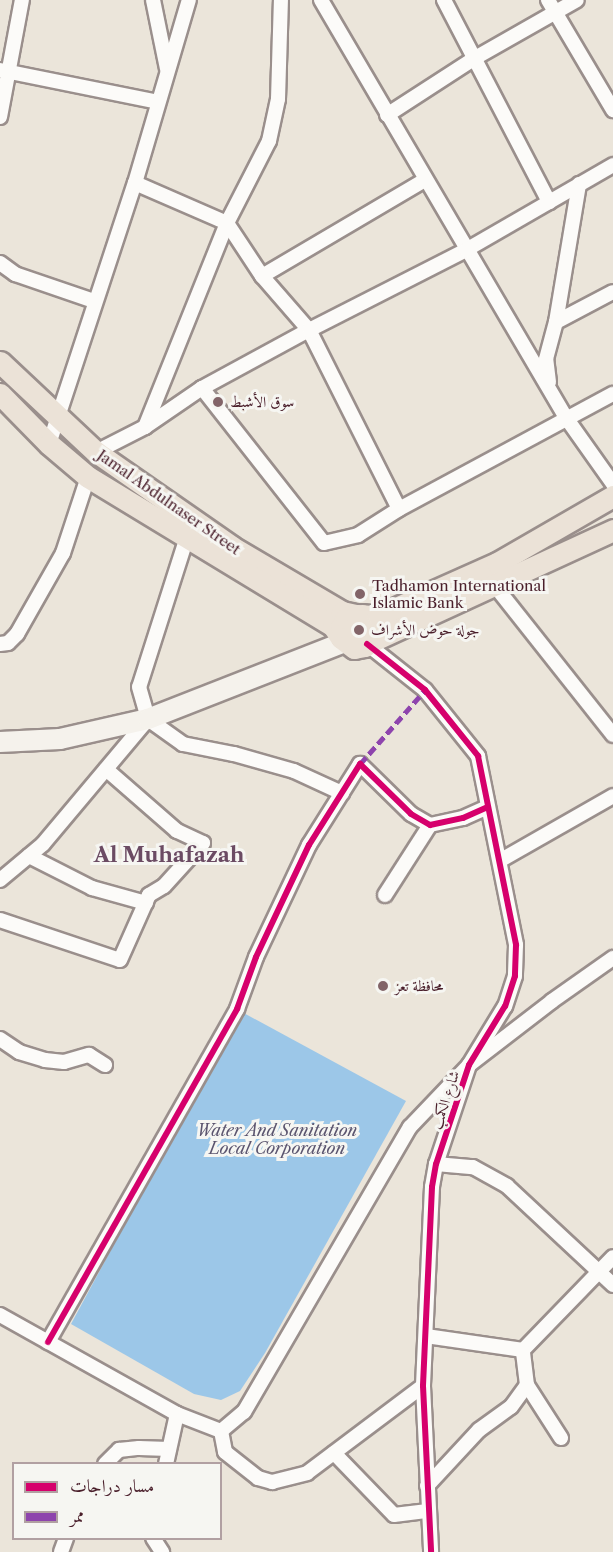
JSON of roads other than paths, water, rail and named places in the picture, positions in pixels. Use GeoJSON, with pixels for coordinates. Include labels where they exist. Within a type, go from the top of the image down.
{"type":"FeatureCollection","features":[{"type":"Feature","properties":{"kind":"main road","name":"Jamal Abdulnaser Street"},"geometry":{"type":"LineString","coordinates":[[0,362],[96,452],[232,547],[342,612],[359,615]]}},
{"type":"Feature","properties":{"kind":"main road","name":"Jamal Abdulnaser Street"},"geometry":{"type":"LineString","coordinates":[[0,394],[49,444],[88,477],[333,626],[343,640]]}},
{"type":"Feature","properties":{"kind":"main road"},"geometry":{"type":"LineString","coordinates":[[343,640],[343,622],[359,615],[378,616],[497,563],[613,496]]}},
{"type":"Feature","properties":{"kind":"main road"},"geometry":{"type":"LineString","coordinates":[[343,640],[354,648],[368,643],[613,530]]}},
{"type":"Feature","properties":{"kind":"main road"},"geometry":{"type":"LineString","coordinates":[[359,615],[373,626],[368,643]]}},
{"type":"Feature","properties":{"kind":"main road"},"geometry":{"type":"LineString","coordinates":[[0,742],[60,739],[148,719],[343,640]]}},
{"type":"Feature","properties":{"kind":"street"},"geometry":{"type":"LineString","coordinates":[[0,117],[5,71],[22,0]]}},
{"type":"Feature","properties":{"kind":"street"},"geometry":{"type":"LineString","coordinates":[[153,0],[168,73]]}},
{"type":"Feature","properties":{"kind":"street"},"geometry":{"type":"LineString","coordinates":[[49,444],[94,301],[135,183],[189,0]]}},
{"type":"Feature","properties":{"kind":"street"},"geometry":{"type":"LineString","coordinates":[[145,427],[227,223],[269,141],[278,99],[281,0]]}},
{"type":"Feature","properties":{"kind":"street"},"geometry":{"type":"LineString","coordinates":[[321,0],[567,419],[613,484]]}},
{"type":"Feature","properties":{"kind":"street"},"geometry":{"type":"LineString","coordinates":[[444,0],[549,202]]}},
{"type":"Feature","properties":{"kind":"street"},"geometry":{"type":"LineString","coordinates":[[548,0],[613,110]]}},
{"type":"Feature","properties":{"kind":"street"},"geometry":{"type":"LineString","coordinates":[[387,114],[475,58],[577,0]]}},
{"type":"Feature","properties":{"kind":"street"},"geometry":{"type":"LineString","coordinates":[[5,71],[158,102]]}},
{"type":"Feature","properties":{"kind":"street"},"geometry":{"type":"LineString","coordinates":[[96,452],[145,427],[202,388],[309,330],[466,250],[613,165]]}},
{"type":"Feature","properties":{"kind":"street"},"geometry":{"type":"LineString","coordinates":[[262,276],[425,180]]}},
{"type":"Feature","properties":{"kind":"street"},"geometry":{"type":"LineString","coordinates":[[135,183],[227,223],[262,276],[309,330],[399,509]]}},
{"type":"Feature","properties":{"kind":"street"},"geometry":{"type":"LineString","coordinates":[[551,390],[546,359],[556,322],[579,184]]}},
{"type":"Feature","properties":{"kind":"street"},"geometry":{"type":"LineString","coordinates":[[0,263],[15,274],[94,301]]}},
{"type":"Feature","properties":{"kind":"street"},"geometry":{"type":"LineString","coordinates":[[556,322],[613,292]]}},
{"type":"Feature","properties":{"kind":"street"},"geometry":{"type":"LineString","coordinates":[[202,388],[324,543],[358,535],[399,509],[613,394]]}},
{"type":"Feature","properties":{"kind":"street"},"geometry":{"type":"LineString","coordinates":[[0,644],[8,643],[17,634],[63,553],[88,477]]}},
{"type":"Feature","properties":{"kind":"street"},"geometry":{"type":"LineString","coordinates":[[188,537],[139,687],[148,719],[183,744],[234,754],[294,771],[342,793]]}},
{"type":"Feature","properties":{"kind":"street"},"geometry":{"type":"LineString","coordinates":[[495,586],[613,735]]}},
{"type":"Feature","properties":{"kind":"street","name":"شارع الكمب"},"geometry":{"type":"LineString","coordinates":[[368,643],[425,690],[478,756],[501,860],[516,945],[515,976],[505,1006],[469,1065],[436,1164],[432,1186],[423,1386],[431,1552]]}},
{"type":"Feature","properties":{"kind":"street"},"geometry":{"type":"LineString","coordinates":[[0,880],[43,844],[148,719]]}},
{"type":"Feature","properties":{"kind":"street"},"geometry":{"type":"LineString","coordinates":[[48,1342],[237,1009],[256,957],[309,845],[360,764],[411,814],[429,825],[463,818],[489,807]]}},
{"type":"Feature","properties":{"kind":"street"},"geometry":{"type":"LineString","coordinates":[[0,920],[120,960],[149,895],[164,886],[203,843],[177,831],[106,769]]}},
{"type":"Feature","properties":{"kind":"street"},"geometry":{"type":"LineString","coordinates":[[501,860],[613,796]]}},
{"type":"Feature","properties":{"kind":"street"},"geometry":{"type":"LineString","coordinates":[[385,895],[429,825]]}},
{"type":"Feature","properties":{"kind":"street"},"geometry":{"type":"LineString","coordinates":[[29,856],[92,888],[146,903]]}},
{"type":"Feature","properties":{"kind":"street"},"geometry":{"type":"LineString","coordinates":[[221,1431],[244,1412],[410,1127],[469,1065],[552,1001],[613,958]]}},
{"type":"Feature","properties":{"kind":"street"},"geometry":{"type":"LineString","coordinates":[[0,1039],[19,1052],[45,1060],[64,1062],[89,1055],[105,1065]]}},
{"type":"Feature","properties":{"kind":"street"},"geometry":{"type":"LineString","coordinates":[[436,1164],[473,1167],[507,1186],[613,1285]]}},
{"type":"Feature","properties":{"kind":"street"},"geometry":{"type":"LineString","coordinates":[[523,1350],[613,1257]]}},
{"type":"Feature","properties":{"kind":"street"},"geometry":{"type":"LineString","coordinates":[[0,1315],[177,1414],[221,1431]]}},
{"type":"Feature","properties":{"kind":"street"},"geometry":{"type":"LineString","coordinates":[[426,1336],[523,1350]]}},
{"type":"Feature","properties":{"kind":"street"},"geometry":{"type":"LineString","coordinates":[[523,1350],[527,1385],[561,1438]]}},
{"type":"Feature","properties":{"kind":"street"},"geometry":{"type":"LineString","coordinates":[[427,1486],[479,1430],[511,1407],[527,1385]]}},
{"type":"Feature","properties":{"kind":"street"},"geometry":{"type":"LineString","coordinates":[[221,1431],[225,1452],[258,1478],[272,1482],[284,1477],[307,1473],[423,1386]]}},
{"type":"Feature","properties":{"kind":"street"},"geometry":{"type":"LineString","coordinates":[[107,1462],[119,1450],[167,1456],[177,1414]]}},
{"type":"Feature","properties":{"kind":"street"},"geometry":{"type":"LineString","coordinates":[[334,1453],[394,1515],[428,1511]]}},
{"type":"Feature","properties":{"kind":"water","name":"Water And Sanitation Local Corporation"},"geometry":{"type":"Polygon","coordinates":[[[240,1011],[406,1101],[265,1353],[240,1391],[221,1400],[194,1394],[71,1324],[240,1011]]]}},
{"type":"Feature","properties":{"kind":"place","name":"سوق الأشبط"},"geometry":{"type":"Point","coordinates":[218,402]}},
{"type":"Feature","properties":{"kind":"place","name":"Tadhamon International Islamic Bank"},"geometry":{"type":"Point","coordinates":[360,594]}},
{"type":"Feature","properties":{"kind":"place","name":"جولة حوض الأشراف"},"geometry":{"type":"Point","coordinates":[359,630]}},
{"type":"Feature","properties":{"kind":"place","name":"محافظة تعز"},"geometry":{"type":"Point","coordinates":[383,986]}},
{"type":"Feature","properties":{"kind":"district","name":"Al Muhafazah"},"geometry":{"type":"Point","coordinates":[169,855]}}]}
